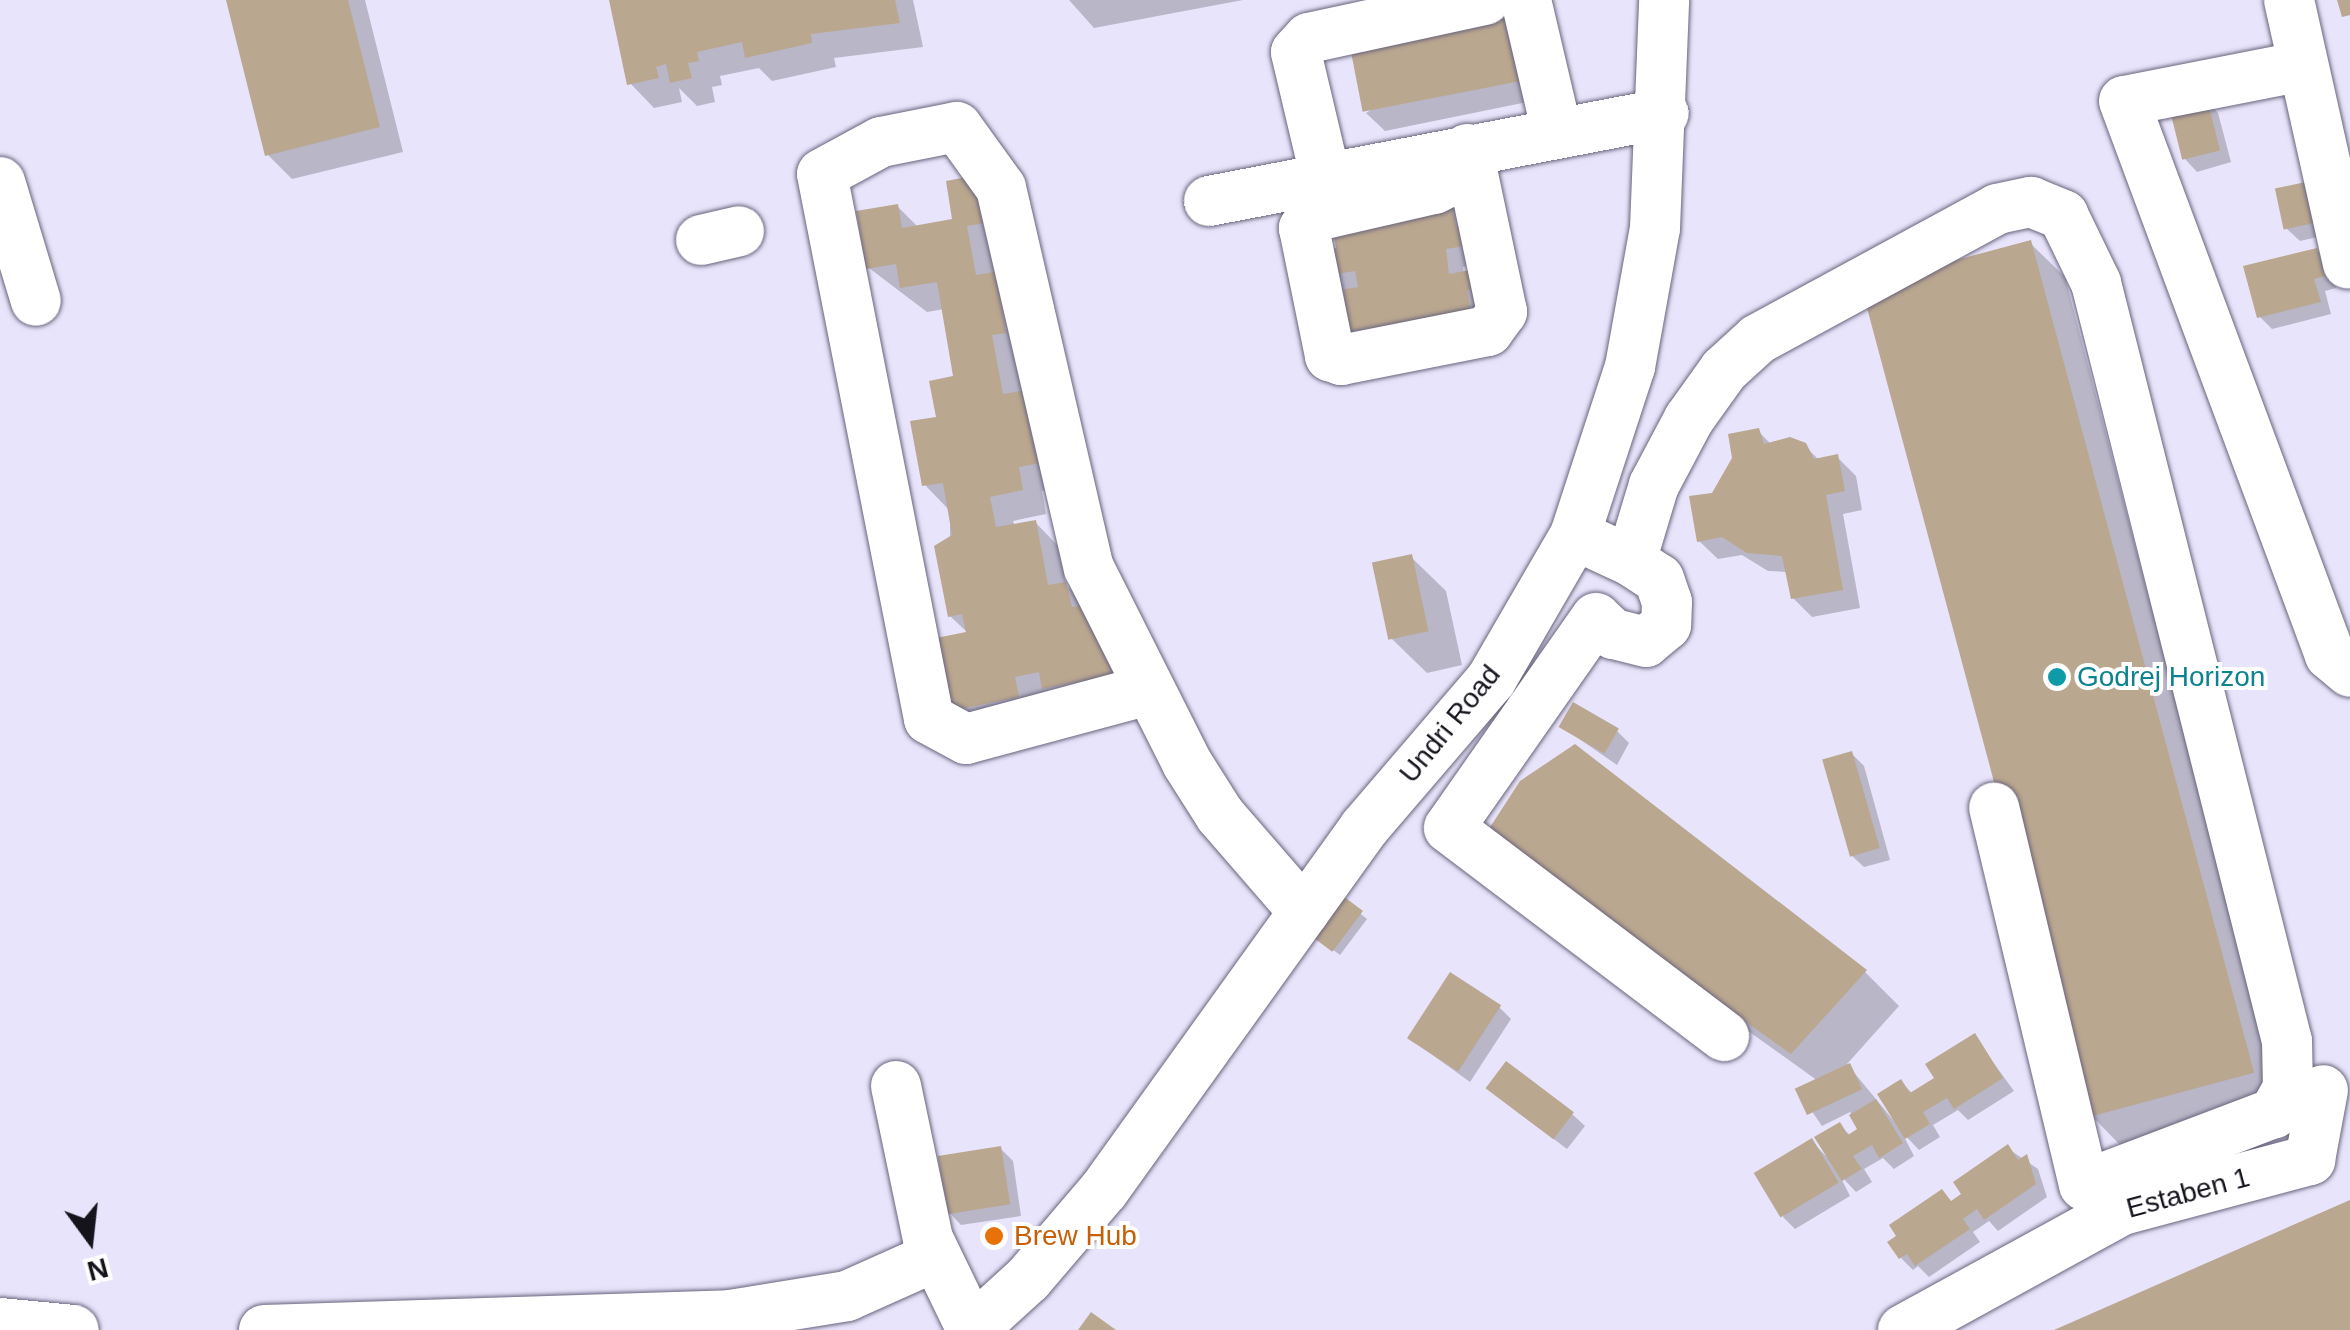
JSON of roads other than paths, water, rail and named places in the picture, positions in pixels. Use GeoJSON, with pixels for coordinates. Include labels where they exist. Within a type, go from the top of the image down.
{"type":"FeatureCollection","features":[{"type":"Feature","properties":{"kind":"street"},"geometry":{"type":"LineString","coordinates":[[1325,175],[1296,52],[1309,38],[1485,0]]}},
{"type":"Feature","properties":{"kind":"street"},"geometry":{"type":"LineString","coordinates":[[1526,0],[1557,132]]}},
{"type":"Feature","properties":{"kind":"street","name":"Undri Road"},"geometry":{"type":"LineString","coordinates":[[972,1330],[1028,1278],[1104,1190],[1364,828],[1491,680],[1538,591],[1575,535],[1630,367],[1655,228],[1664,113],[1664,0]]}},
{"type":"Feature","properties":{"kind":"street"},"geometry":{"type":"LineString","coordinates":[[2289,0],[2348,263]]}},
{"type":"Feature","properties":{"kind":"street"},"geometry":{"type":"LineString","coordinates":[[2303,66],[2124,101],[2330,655],[2350,672]]}},
{"type":"Feature","properties":{"kind":"street"},"geometry":{"type":"LineString","coordinates":[[1208,201],[1325,175],[1469,160],[1557,132],[1664,113]]}},
{"type":"Feature","properties":{"kind":"street"},"geometry":{"type":"LineString","coordinates":[[1148,690],[966,739],[930,719],[822,174],[880,142],[957,126],[1001,188],[1089,568],[1148,690],[1220,815],[1304,912]]}},
{"type":"Feature","properties":{"kind":"street"},"geometry":{"type":"LineString","coordinates":[[1469,160],[1502,312],[1488,330],[1342,360],[1330,356],[1304,228],[1312,217],[1434,189],[1469,160]]}},
{"type":"Feature","properties":{"kind":"street"},"geometry":{"type":"LineString","coordinates":[[0,182],[36,301]]}},
{"type":"Feature","properties":{"kind":"street"},"geometry":{"type":"LineString","coordinates":[[1631,560],[1654,485],[1689,419],[1724,370],[1758,339],[1997,208],[2031,202],[2063,215],[2096,282],[2287,1040],[2288,1088],[2274,1113],[2084,1185],[1994,808]]}},
{"type":"Feature","properties":{"kind":"street"},"geometry":{"type":"LineString","coordinates":[[1538,591],[1596,618],[1613,634],[1646,642],[1666,624],[1668,602],[1658,580],[1631,560],[1575,535]]}},
{"type":"Feature","properties":{"kind":"street"},"geometry":{"type":"LineString","coordinates":[[1596,618],[1449,828],[1724,1036]]}},
{"type":"Feature","properties":{"kind":"street"},"geometry":{"type":"LineString","coordinates":[[896,1086],[934,1257],[972,1330]]}},
{"type":"Feature","properties":{"kind":"street","name":"Estaben 1"},"geometry":{"type":"LineString","coordinates":[[1904,1330],[2122,1210],[2310,1160],[2323,1090]]}},
{"type":"Feature","properties":{"kind":"street"},"geometry":{"type":"LineString","coordinates":[[264,1330],[458,1327],[730,1315],[846,1296],[934,1257]]}},
{"type":"Feature","properties":{"kind":"street"},"geometry":{"type":"LineString","coordinates":[[0,1323],[74,1330]]}},
{"type":"Feature","properties":{"kind":"place","name":"Godrej Horizon"},"geometry":{"type":"Point","coordinates":[2057,677]}},
{"type":"Feature","properties":{"kind":"place","name":"Brew Hub"},"geometry":{"type":"Point","coordinates":[994,1236]}}]}
